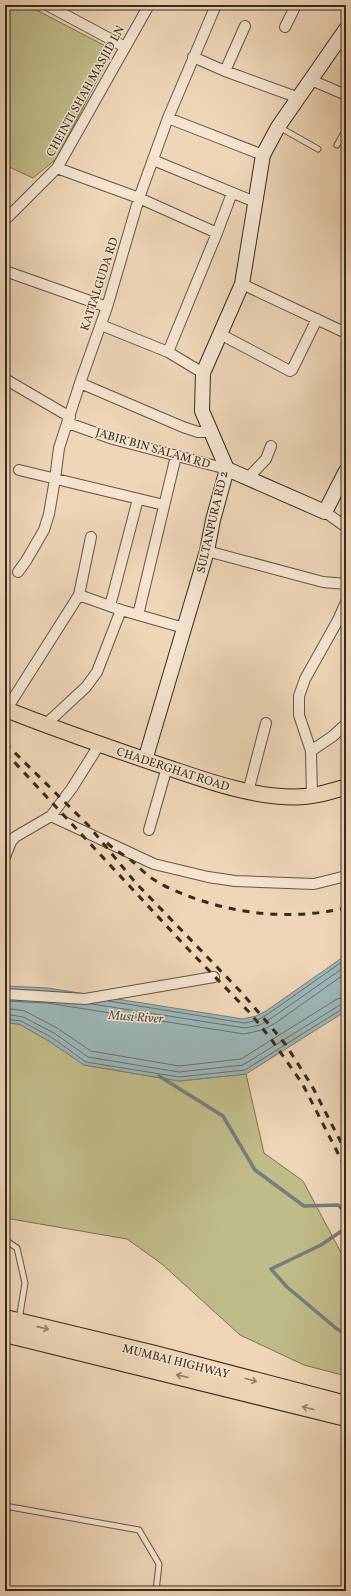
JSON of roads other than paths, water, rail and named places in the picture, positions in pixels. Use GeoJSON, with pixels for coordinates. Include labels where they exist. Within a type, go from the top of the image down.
{"type":"FeatureCollection","features":[{"type":"Feature","properties":{"kind":"highway","name":"MUMBAI HIGHWAY"},"geometry":{"type":"LineString","coordinates":[[10,1325],[155,1355],[346,1405]]}},
{"type":"Feature","properties":{"kind":"highway","name":"MUMBAI HIGHWAY"},"geometry":{"type":"LineString","coordinates":[[10,1325],[346,1417]]}},
{"type":"Feature","properties":{"kind":"main road","name":"CHADERGHAT ROAD"},"geometry":{"type":"LineString","coordinates":[[6,709],[99,745],[248,792],[296,797],[324,794],[346,787]]}},
{"type":"Feature","properties":{"kind":"street"},"geometry":{"type":"LineString","coordinates":[[47,5],[65,9],[125,47]]}},
{"type":"Feature","properties":{"kind":"street","name":"CHEINTI SHAH MASJID LN"},"geometry":{"type":"LineString","coordinates":[[5,220],[57,168],[149,5]]}},
{"type":"Feature","properties":{"kind":"street","name":"KATTALGUDA RD"},"geometry":{"type":"LineString","coordinates":[[18,572],[44,530],[49,514],[56,479],[59,448],[107,307],[139,198],[168,118],[216,5]]}},
{"type":"Feature","properties":{"kind":"street"},"geometry":{"type":"LineString","coordinates":[[285,27],[296,5]]}},
{"type":"Feature","properties":{"kind":"street"},"geometry":{"type":"LineString","coordinates":[[225,71],[245,26]]}},
{"type":"Feature","properties":{"kind":"street","name":"SULTANPURA RD 2"},"geometry":{"type":"LineString","coordinates":[[145,760],[207,551],[226,469],[202,411],[203,372],[242,284],[263,155],[278,127],[346,29]]}},
{"type":"Feature","properties":{"kind":"street"},"geometry":{"type":"LineString","coordinates":[[193,57],[225,71],[299,98]]}},
{"type":"Feature","properties":{"kind":"street"},"geometry":{"type":"LineString","coordinates":[[311,80],[346,95]]}},
{"type":"Feature","properties":{"kind":"street"},"geometry":{"type":"LineString","coordinates":[[168,118],[263,155]]}},
{"type":"Feature","properties":{"kind":"street"},"geometry":{"type":"LineString","coordinates":[[153,160],[256,202]]}},
{"type":"Feature","properties":{"kind":"street"},"geometry":{"type":"LineString","coordinates":[[57,168],[139,198],[218,233]]}},
{"type":"Feature","properties":{"kind":"street"},"geometry":{"type":"LineString","coordinates":[[168,352],[218,233],[232,193]]}},
{"type":"Feature","properties":{"kind":"street"},"geometry":{"type":"LineString","coordinates":[[5,271],[107,307]]}},
{"type":"Feature","properties":{"kind":"street"},"geometry":{"type":"LineString","coordinates":[[242,284],[346,333]]}},
{"type":"Feature","properties":{"kind":"street"},"geometry":{"type":"LineString","coordinates":[[220,334],[290,371],[292,370],[317,319]]}},
{"type":"Feature","properties":{"kind":"street"},"geometry":{"type":"LineString","coordinates":[[101,324],[168,352],[203,372]]}},
{"type":"Feature","properties":{"kind":"street","name":"JABIR BIN SALAM RD"},"geometry":{"type":"LineString","coordinates":[[6,383],[69,420],[113,438],[226,469],[325,512],[346,527]]}},
{"type":"Feature","properties":{"kind":"street"},"geometry":{"type":"LineString","coordinates":[[80,383],[183,427],[198,432],[210,432]]}},
{"type":"Feature","properties":{"kind":"street"},"geometry":{"type":"LineString","coordinates":[[248,478],[266,459],[271,446]]}},
{"type":"Feature","properties":{"kind":"street"},"geometry":{"type":"LineString","coordinates":[[138,615],[176,456]]}},
{"type":"Feature","properties":{"kind":"street"},"geometry":{"type":"LineString","coordinates":[[19,470],[164,505]]}},
{"type":"Feature","properties":{"kind":"street"},"geometry":{"type":"LineString","coordinates":[[325,512],[346,472]]}},
{"type":"Feature","properties":{"kind":"street"},"geometry":{"type":"LineString","coordinates":[[110,606],[138,499]]}},
{"type":"Feature","properties":{"kind":"street"},"geometry":{"type":"LineString","coordinates":[[6,709],[79,595],[91,537]]}},
{"type":"Feature","properties":{"kind":"street"},"geometry":{"type":"LineString","coordinates":[[207,551],[323,582],[346,584]]}},
{"type":"Feature","properties":{"kind":"street"},"geometry":{"type":"LineString","coordinates":[[79,595],[121,610],[184,628]]}},
{"type":"Feature","properties":{"kind":"street"},"geometry":{"type":"LineString","coordinates":[[312,796],[311,752],[299,715],[299,696],[305,679],[338,620],[346,602]]}},
{"type":"Feature","properties":{"kind":"street"},"geometry":{"type":"LineString","coordinates":[[45,725],[86,687],[97,672],[121,610]]}},
{"type":"Feature","properties":{"kind":"street"},"geometry":{"type":"LineString","coordinates":[[248,792],[266,723]]}},
{"type":"Feature","properties":{"kind":"street"},"geometry":{"type":"LineString","coordinates":[[311,752],[333,736],[346,724]]}},
{"type":"Feature","properties":{"kind":"street"},"geometry":{"type":"LineString","coordinates":[[5,857],[11,842],[15,838],[51,816],[72,788],[99,745]]}},
{"type":"Feature","properties":{"kind":"street"},"geometry":{"type":"LineString","coordinates":[[149,830],[167,767]]}},
{"type":"Feature","properties":{"kind":"street"},"geometry":{"type":"LineString","coordinates":[[51,816],[154,864],[208,877],[235,881],[314,884],[346,876]]}},
{"type":"Feature","properties":{"kind":"street"},"geometry":{"type":"LineString","coordinates":[[5,994],[85,999],[214,977]]}},
{"type":"Feature","properties":{"kind":"lane"},"geometry":{"type":"LineString","coordinates":[[278,127],[318,149]]}},
{"type":"Feature","properties":{"kind":"lane"},"geometry":{"type":"LineString","coordinates":[[337,145],[346,129]]}},
{"type":"Feature","properties":{"kind":"lane"},"geometry":{"type":"LineString","coordinates":[[5,1240],[17,1248],[25,1283],[10,1325]]}},
{"type":"Feature","properties":{"kind":"lane"},"geometry":{"type":"LineString","coordinates":[[5,1506],[140,1530],[159,1564],[156,1591]]}},
{"type":"Feature","properties":{"kind":"water","name":"Musi River"},"geometry":{"type":"Polygon","coordinates":[[[346,955],[346,1011],[246,1074],[179,1081],[84,1065],[49,1041],[19,1024],[5,1023],[5,986],[48,988],[243,1019],[256,1016],[266,1011],[346,955]]]}},
{"type":"Feature","properties":{"kind":"waterway"},"geometry":{"type":"LineString","coordinates":[[159,1076],[223,1116],[255,1170],[304,1206],[338,1205],[346,1213]]}},
{"type":"Feature","properties":{"kind":"waterway"},"geometry":{"type":"LineString","coordinates":[[346,1228],[321,1245],[271,1269],[287,1287],[337,1329],[346,1334]]}},
{"type":"Feature","properties":{"kind":"railway"},"geometry":{"type":"LineString","coordinates":[[5,743],[88,825],[135,882],[241,992],[272,1028],[286,1045],[312,1086],[346,1152]]}},
{"type":"Feature","properties":{"kind":"railway"},"geometry":{"type":"LineString","coordinates":[[5,752],[188,949],[251,1014],[271,1039],[302,1083],[346,1169]]}},
{"type":"Feature","properties":{"kind":"railway"},"geometry":{"type":"LineString","coordinates":[[107,843],[132,861],[147,875],[165,886],[188,896],[227,908],[266,914],[306,914],[346,908]]}}]}
